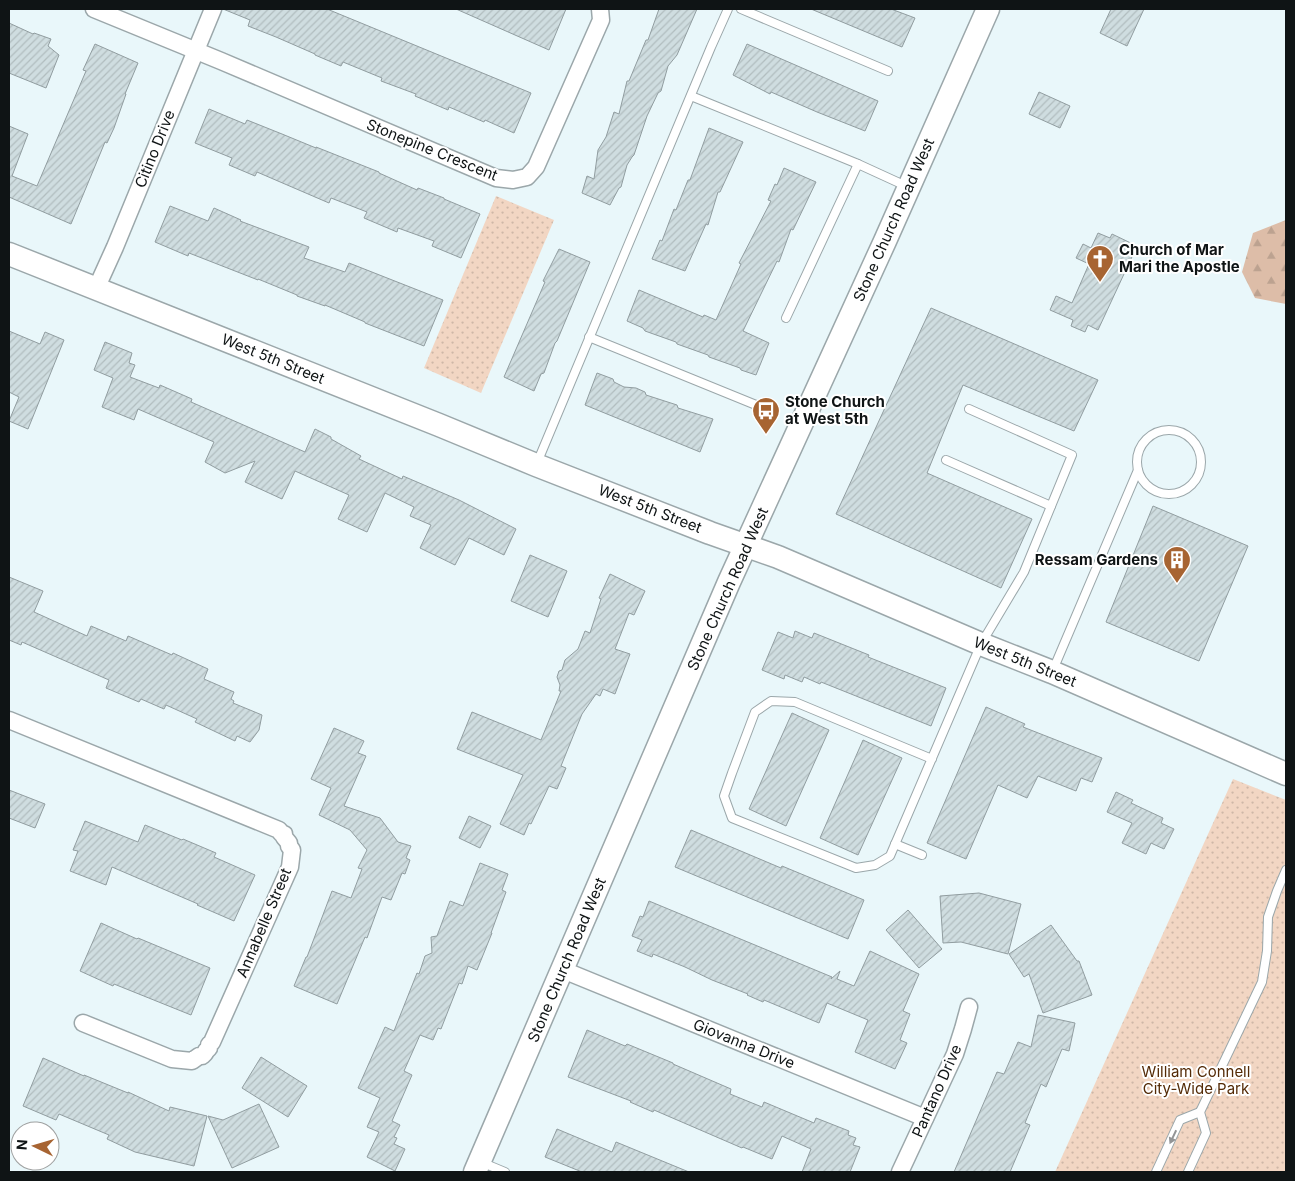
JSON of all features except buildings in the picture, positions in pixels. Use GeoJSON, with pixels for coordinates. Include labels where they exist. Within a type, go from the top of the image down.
{"type":"FeatureCollection","features":[{"type":"Feature","properties":{"kind":"street","name":"Stonepine Crescent"},"geometry":{"type":"LineString","coordinates":[[94,9],[222,61],[496,178],[513,180],[527,177],[536,167],[601,20],[600,9]]}},
{"type":"Feature","properties":{"kind":"street","name":"Citino Drive"},"geometry":{"type":"LineString","coordinates":[[96,289],[213,9]]}},
{"type":"Feature","properties":{"kind":"street","name":"Stone Church Road West"},"geometry":{"type":"LineString","coordinates":[[477,1167],[729,582],[910,187],[988,9]]}},
{"type":"Feature","properties":{"kind":"street","name":"West 5th Street"},"geometry":{"type":"LineString","coordinates":[[9,254],[536,465],[778,556],[1286,774]]}},
{"type":"Feature","properties":{"kind":"street","name":"Annabelle Street"},"geometry":{"type":"LineString","coordinates":[[9,720],[279,830],[284,834],[292,850],[290,867],[212,1042],[202,1056],[192,1061],[172,1059],[84,1023]]}},
{"type":"Feature","properties":{"kind":"street","name":"Giovanna Drive"},"geometry":{"type":"LineString","coordinates":[[563,970],[925,1118]]}},
{"type":"Feature","properties":{"kind":"street","name":"Pantano Drive"},"geometry":{"type":"LineString","coordinates":[[900,1172],[957,1048],[968,1007]]}},
{"type":"Feature","properties":{"kind":"lane"},"geometry":{"type":"LineString","coordinates":[[536,465],[728,9]]}},
{"type":"Feature","properties":{"kind":"lane"},"geometry":{"type":"LineString","coordinates":[[741,9],[888,71]]}},
{"type":"Feature","properties":{"kind":"lane"},"geometry":{"type":"LineString","coordinates":[[691,96],[910,187]]}},
{"type":"Feature","properties":{"kind":"lane"},"geometry":{"type":"LineString","coordinates":[[786,318],[858,164]]}},
{"type":"Feature","properties":{"kind":"lane"},"geometry":{"type":"LineString","coordinates":[[589,337],[756,405]]}},
{"type":"Feature","properties":{"kind":"lane"},"geometry":{"type":"LineString","coordinates":[[932,760],[795,702],[771,701],[755,712],[724,796],[732,818],[856,868],[875,865],[890,856],[896,844],[932,760],[981,644],[1024,572],[1072,455],[969,409]]}},
{"type":"Feature","properties":{"kind":"lane"},"geometry":{"type":"LineString","coordinates":[[1052,672],[1138,470],[1138,451],[1151,435],[1161,430],[1181,432],[1197,446],[1201,467],[1197,477],[1181,491],[1171,494],[1160,493],[1150,488],[1143,481],[1138,470]]}},
{"type":"Feature","properties":{"kind":"lane"},"geometry":{"type":"LineString","coordinates":[[946,460],[1051,506]]}},
{"type":"Feature","properties":{"kind":"lane"},"geometry":{"type":"LineString","coordinates":[[896,844],[922,855]]}},
{"type":"Feature","properties":{"kind":"lane"},"geometry":{"type":"LineString","coordinates":[[1188,1172],[1206,1133],[1200,1112],[1262,982],[1267,951],[1268,917],[1286,870]]}},
{"type":"Feature","properties":{"kind":"lane"},"geometry":{"type":"LineString","coordinates":[[1156,1172],[1180,1120],[1200,1112]]}},
{"type":"Feature","properties":{"kind":"lane"},"geometry":{"type":"LineString","coordinates":[[477,1167],[505,1172]]}},
{"type":"Feature","properties":{"kind":"green space"},"geometry":{"type":"Polygon","coordinates":[[[496,196],[554,220],[481,393],[424,368],[496,196]]]}},
{"type":"Feature","properties":{"kind":"green space"},"geometry":{"type":"Polygon","coordinates":[[[1286,220],[1286,304],[1255,298],[1242,272],[1253,233],[1286,220]]]}},
{"type":"Feature","properties":{"kind":"green space","name":"William Connell City-Wide Park"},"geometry":{"type":"Polygon","coordinates":[[[1233,779],[1286,800],[1286,1172],[1055,1172],[1233,779]]]}},
{"type":"Feature","properties":{"kind":"place","name":"Church of Mar Mari the Apostle"},"geometry":{"type":"Point","coordinates":[1100,283]}},
{"type":"Feature","properties":{"kind":"place","name":"Stone Church at West 5th"},"geometry":{"type":"Point","coordinates":[766,435]}},
{"type":"Feature","properties":{"kind":"place","name":"Ressam Gardens"},"geometry":{"type":"Point","coordinates":[1177,584]}}]}
